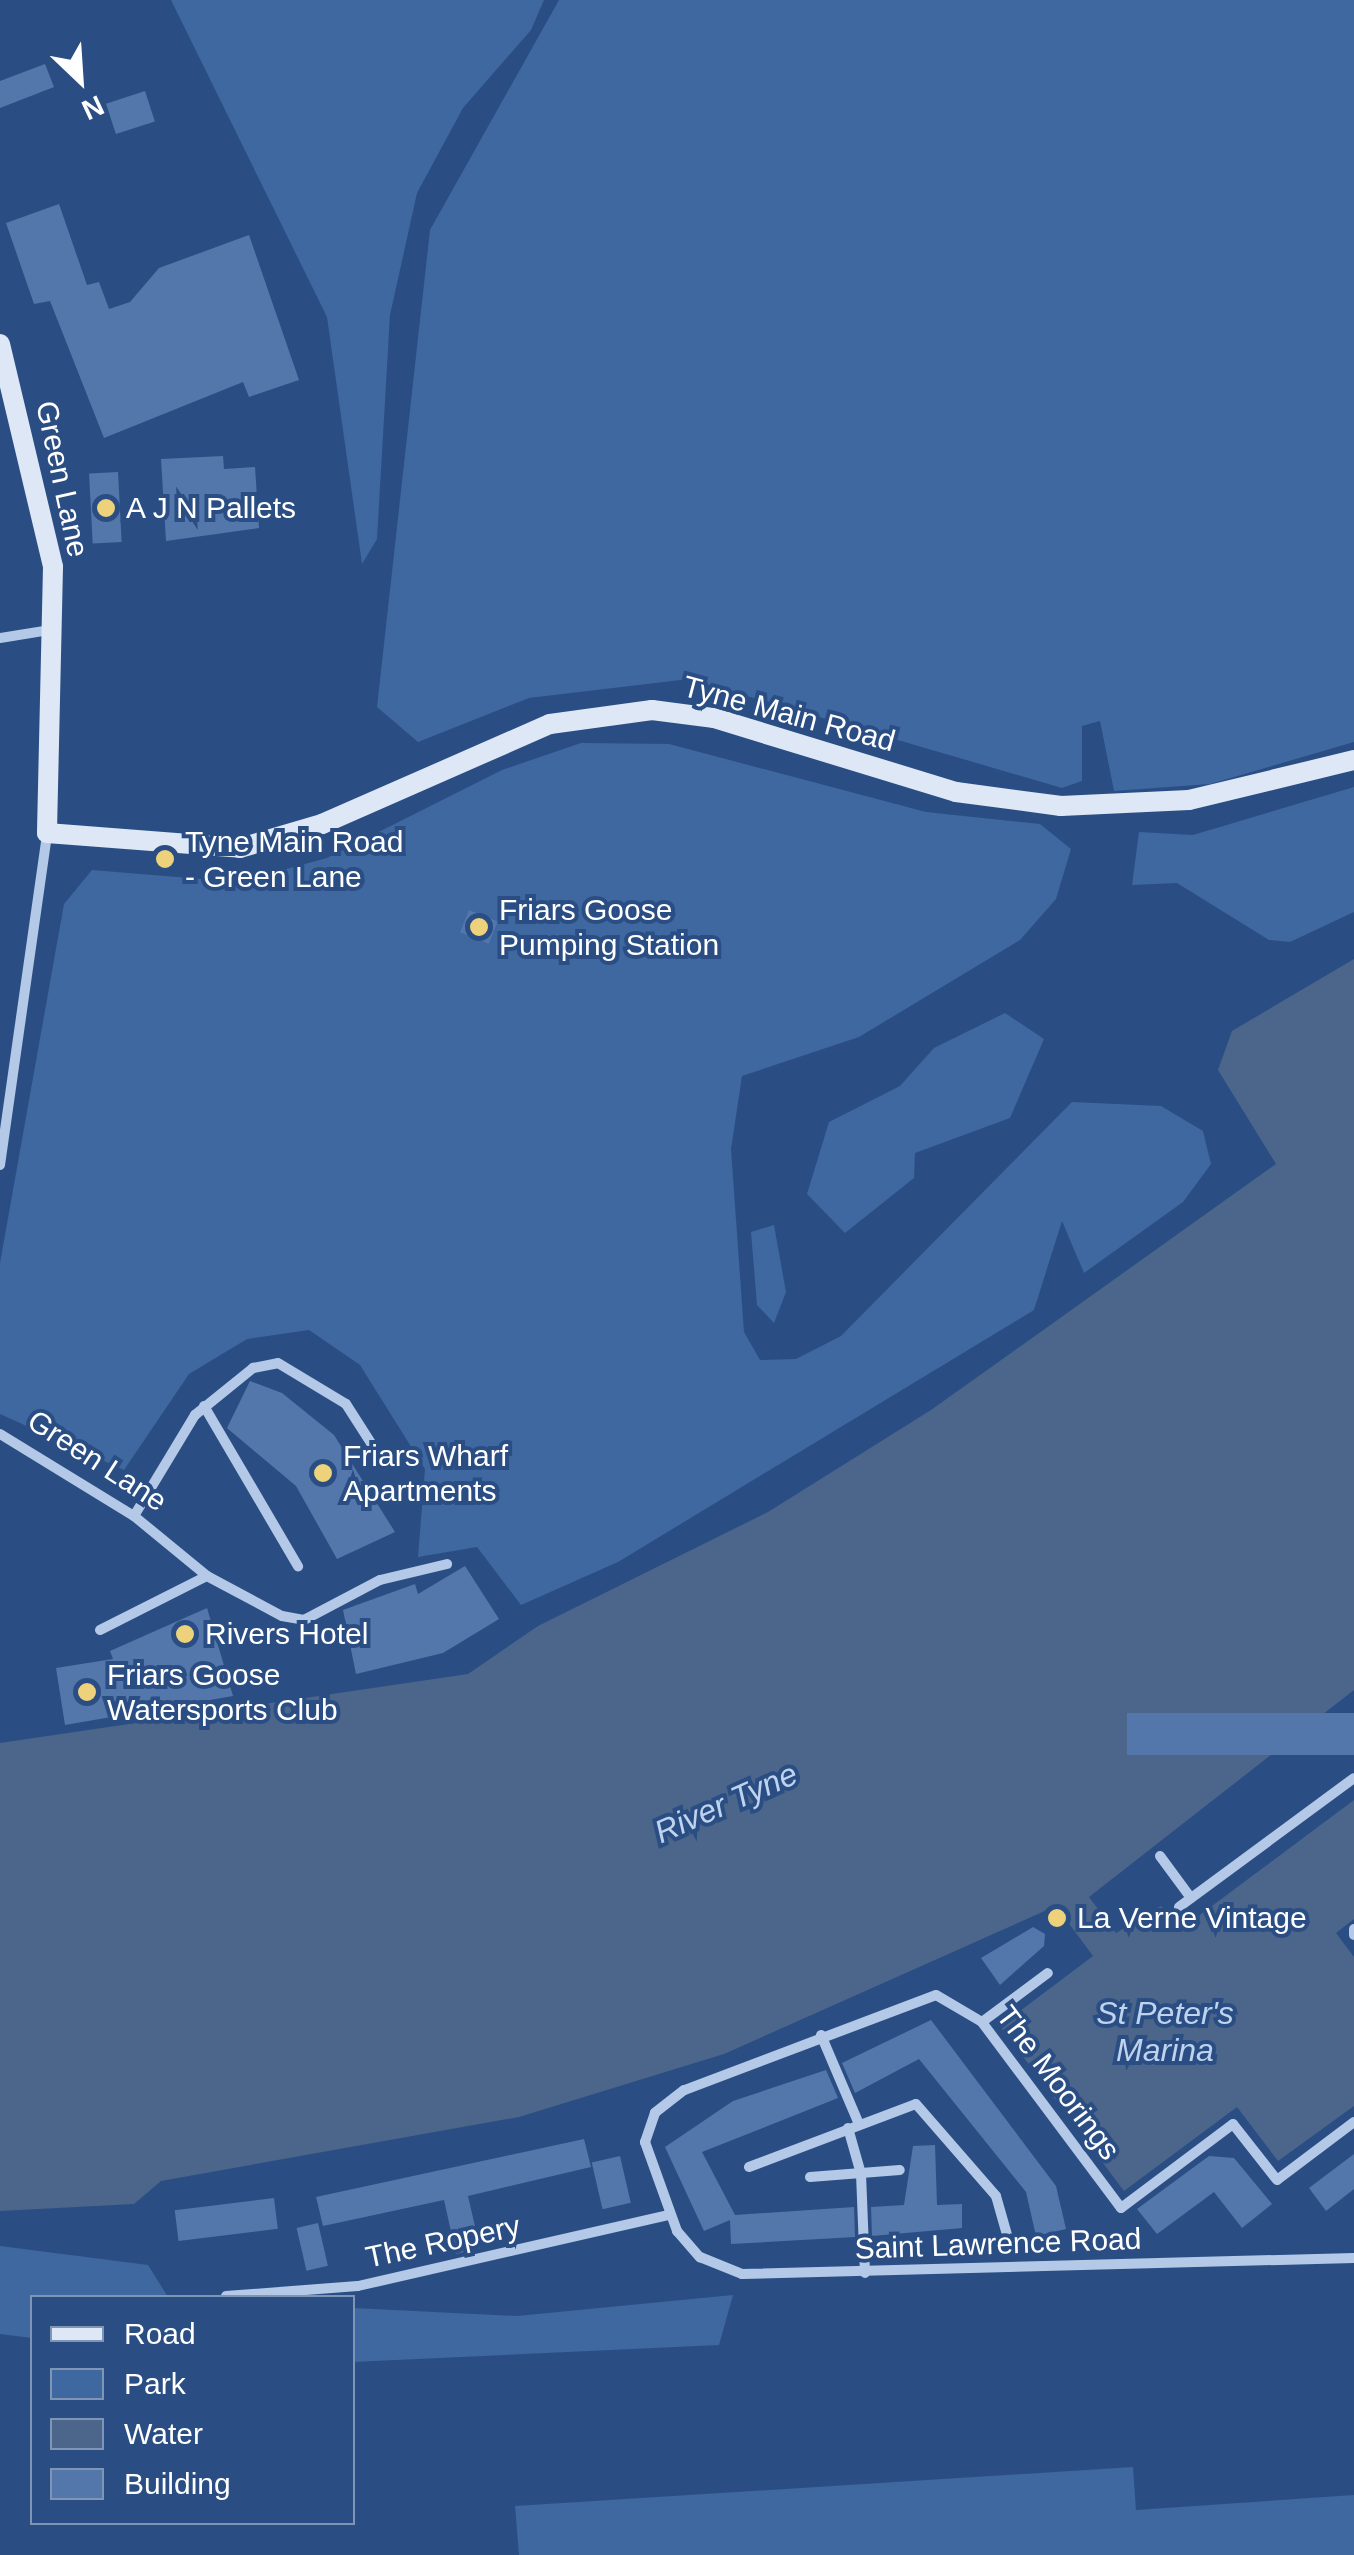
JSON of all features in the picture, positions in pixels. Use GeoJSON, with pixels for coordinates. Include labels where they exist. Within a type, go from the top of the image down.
{"type":"FeatureCollection","features":[{"type":"Feature","properties":{"kind":"street","name":"Green Lane"},"geometry":{"type":"LineString","coordinates":[[0,344],[52,567],[47,832],[0,1164]]}},
{"type":"Feature","properties":{"kind":"street"},"geometry":{"type":"LineString","coordinates":[[0,638],[50,630]]}},
{"type":"Feature","properties":{"kind":"street","name":"Tyne Main Road"},"geometry":{"type":"LineString","coordinates":[[47,832],[191,850],[255,845],[550,724],[652,710],[714,718],[956,792],[1062,806],[1189,800],[1354,760]]}},
{"type":"Feature","properties":{"kind":"street"},"geometry":{"type":"LineString","coordinates":[[134,1516],[204,1406],[252,1368],[278,1362],[346,1404],[385,1465]]}},
{"type":"Feature","properties":{"kind":"street"},"geometry":{"type":"LineString","coordinates":[[204,1406],[298,1566]]}},
{"type":"Feature","properties":{"kind":"street","name":"Green Lane"},"geometry":{"type":"LineString","coordinates":[[0,1434],[134,1516],[207,1576],[304,1620],[380,1580],[447,1564]]}},
{"type":"Feature","properties":{"kind":"street"},"geometry":{"type":"LineString","coordinates":[[100,1630],[207,1576]]}},
{"type":"Feature","properties":{"kind":"street"},"geometry":{"type":"LineString","coordinates":[[1180,1907],[1354,1778]]}},
{"type":"Feature","properties":{"kind":"street"},"geometry":{"type":"LineString","coordinates":[[1160,1856],[1192,1898]]}},
{"type":"Feature","properties":{"kind":"street"},"geometry":{"type":"LineString","coordinates":[[982,2022],[1048,1973]]}},
{"type":"Feature","properties":{"kind":"street","name":"The Moorings"},"geometry":{"type":"LineString","coordinates":[[668,2215],[645,2157],[662,2105],[821,2036],[936,1996],[982,2022],[1121,2208],[1233,2124],[1277,2180],[1354,2122]]}},
{"type":"Feature","properties":{"kind":"street"},"geometry":{"type":"LineString","coordinates":[[821,2036],[854,2126],[861,2174],[864,2273]]}},
{"type":"Feature","properties":{"kind":"street"},"geometry":{"type":"LineString","coordinates":[[748,2166],[854,2126],[925,2107],[996,2196],[1008,2238]]}},
{"type":"Feature","properties":{"kind":"street"},"geometry":{"type":"LineString","coordinates":[[810,2177],[900,2170]]}},
{"type":"Feature","properties":{"kind":"street","name":"Saint Lawrence Road"},"geometry":{"type":"LineString","coordinates":[[668,2215],[700,2257],[727,2270],[864,2273],[1354,2258]]}},
{"type":"Feature","properties":{"kind":"street","name":"The Ropery"},"geometry":{"type":"LineString","coordinates":[[239,2295],[358,2286],[668,2215]]}},
{"type":"Feature","properties":{"kind":"green space"},"geometry":{"type":"Polygon","coordinates":[[[171,0],[544,0],[531,30],[463,108],[417,193],[390,315],[377,539],[362,564],[327,317],[171,0]]]}},
{"type":"Feature","properties":{"kind":"green space"},"geometry":{"type":"Polygon","coordinates":[[[559,0],[1354,0],[1354,742],[1210,784],[1114,791],[1100,721],[1082,726],[1082,781],[1062,788],[689,679],[529,698],[418,742],[377,707],[430,230],[559,0]]]}},
{"type":"Feature","properties":{"kind":"green space"},"geometry":{"type":"Polygon","coordinates":[[[581,743],[669,744],[926,812],[1040,824],[1071,849],[1056,899],[1020,940],[859,1037],[742,1076],[731,1149],[744,1332],[760,1360],[796,1359],[841,1336],[1072,1102],[1161,1106],[1203,1131],[1211,1164],[1183,1202],[1084,1273],[1062,1221],[1034,1310],[618,1562],[521,1605],[477,1547],[418,1557],[425,1469],[360,1365],[309,1330],[247,1339],[189,1374],[124,1470],[0,1414],[0,1263],[64,904],[92,870],[238,882],[327,858],[502,770],[581,743]]]}},
{"type":"Feature","properties":{"kind":"green space"},"geometry":{"type":"Polygon","coordinates":[[[1354,787],[1354,912],[1290,942],[1269,940],[1177,883],[1132,885],[1139,832],[1193,835],[1354,787]]]}},
{"type":"Feature","properties":{"kind":"green space"},"geometry":{"type":"Polygon","coordinates":[[[1005,1013],[1044,1039],[1010,1118],[915,1153],[914,1178],[845,1233],[807,1194],[829,1122],[900,1086],[934,1048],[1005,1013]]]}},
{"type":"Feature","properties":{"kind":"green space"},"geometry":{"type":"Polygon","coordinates":[[[774,1225],[786,1292],[774,1323],[757,1305],[751,1232],[774,1225]]]}},
{"type":"Feature","properties":{"kind":"green space"},"geometry":{"type":"Polygon","coordinates":[[[0,2246],[148,2265],[167,2295],[30,2295],[30,2338],[0,2334],[0,2246]]]}},
{"type":"Feature","properties":{"kind":"green space"},"geometry":{"type":"Polygon","coordinates":[[[733,2295],[719,2345],[355,2362],[355,2308],[517,2316],[733,2295]]]}},
{"type":"Feature","properties":{"kind":"green space"},"geometry":{"type":"Polygon","coordinates":[[[1133,2467],[1136,2510],[1354,2495],[1354,2555],[519,2555],[515,2506],[1133,2467]]]}},
{"type":"Feature","properties":{"kind":"water"},"geometry":{"type":"Polygon","coordinates":[[[1354,959],[1354,1690],[1089,1897],[1116,1933],[1161,1906],[1181,1929],[1354,1800],[1354,1919],[1336,1933],[1354,1957],[1354,2106],[1278,2161],[1237,2107],[1124,2191],[1000,2026],[1093,1956],[1056,1906],[724,2054],[519,2117],[161,2181],[134,2204],[0,2211],[0,1743],[468,1674],[538,1626],[768,1512],[931,1410],[1276,1164],[1218,1070],[1232,1031],[1354,959]]]}},
{"type":"Feature","properties":{"kind":"building"},"geometry":{"type":"Polygon","coordinates":[[[45,64],[54,87],[0,108],[0,81],[45,64]]]}},
{"type":"Feature","properties":{"kind":"building"},"geometry":{"type":"Polygon","coordinates":[[[145,91],[155,121],[116,134],[106,104],[145,91]]]}},
{"type":"Feature","properties":{"kind":"building"},"geometry":{"type":"Polygon","coordinates":[[[59,204],[87,285],[99,282],[109,309],[130,302],[159,268],[249,235],[299,380],[249,397],[243,382],[104,438],[50,301],[34,304],[6,223],[59,204]]]}},
{"type":"Feature","properties":{"kind":"building"},"geometry":{"type":"Polygon","coordinates":[[[223,456],[224,469],[255,467],[259,528],[166,541],[161,459],[223,456]]]}},
{"type":"Feature","properties":{"kind":"building","name":"A J N Pallets"},"geometry":{"type":"Polygon","coordinates":[[[118,472],[122,542],[93,543],[89,474],[118,472]]]}},
{"type":"Feature","properties":{"kind":"building","name":"Friars Goose Pumping Station"},"geometry":{"type":"Polygon","coordinates":[[[469,910],[498,922],[489,944],[460,932],[469,910]]]}},
{"type":"Feature","properties":{"kind":"building","name":"Friars Wharf Apartments"},"geometry":{"type":"Polygon","coordinates":[[[250,1381],[282,1393],[334,1435],[395,1532],[337,1559],[296,1486],[227,1428],[250,1381]]]}},
{"type":"Feature","properties":{"kind":"building","name":"Friars Wharf Apartments"},"geometry":{"type":"Polygon","coordinates":[[[465,1566],[499,1619],[443,1653],[356,1674],[343,1610],[415,1584],[418,1594],[465,1566]]]}},
{"type":"Feature","properties":{"kind":"building"},"geometry":{"type":"Polygon","coordinates":[[[207,1608],[233,1696],[65,1725],[56,1668],[113,1659],[110,1651],[207,1608]]]}},
{"type":"Feature","properties":{"kind":"building"},"geometry":{"type":"Polygon","coordinates":[[[1127,1713],[1354,1713],[1354,1755],[1127,1755],[1127,1713]]]}},
{"type":"Feature","properties":{"kind":"building"},"geometry":{"type":"Polygon","coordinates":[[[1033,1927],[1045,1934],[1044,1946],[1000,1985],[981,1958],[1033,1927]]]}},
{"type":"Feature","properties":{"kind":"building"},"geometry":{"type":"Polygon","coordinates":[[[931,2020],[1056,2186],[1066,2229],[1036,2236],[1026,2192],[919,2059],[855,2093],[842,2063],[931,2020]]]}},
{"type":"Feature","properties":{"kind":"building"},"geometry":{"type":"Polygon","coordinates":[[[826,2070],[838,2098],[702,2152],[735,2215],[854,2207],[855,2237],[731,2244],[730,2220],[704,2231],[665,2147],[733,2101],[826,2070]]]}},
{"type":"Feature","properties":{"kind":"building"},"geometry":{"type":"Polygon","coordinates":[[[584,2139],[591,2167],[468,2196],[480,2248],[456,2254],[444,2200],[323,2226],[316,2197],[584,2139]]]}},
{"type":"Feature","properties":{"kind":"building"},"geometry":{"type":"Polygon","coordinates":[[[935,2145],[937,2205],[962,2204],[962,2228],[872,2236],[871,2207],[904,2205],[913,2146],[935,2145]]]}},
{"type":"Feature","properties":{"kind":"building"},"geometry":{"type":"Polygon","coordinates":[[[1354,2154],[1354,2189],[1326,2211],[1309,2188],[1354,2154]]]}},
{"type":"Feature","properties":{"kind":"building"},"geometry":{"type":"Polygon","coordinates":[[[620,2156],[631,2203],[603,2209],[592,2163],[620,2156]]]}},
{"type":"Feature","properties":{"kind":"building"},"geometry":{"type":"Polygon","coordinates":[[[1209,2156],[1234,2158],[1272,2204],[1242,2228],[1214,2192],[1157,2234],[1137,2209],[1209,2156]]]}},
{"type":"Feature","properties":{"kind":"building"},"geometry":{"type":"Polygon","coordinates":[[[274,2198],[278,2229],[179,2241],[175,2210],[274,2198]]]}},
{"type":"Feature","properties":{"kind":"building"},"geometry":{"type":"Polygon","coordinates":[[[318,2223],[328,2266],[306,2271],[297,2228],[318,2223]]]}},
{"type":"Feature","properties":{"kind":"place","name":"A J N Pallets"},"geometry":{"type":"Point","coordinates":[106,508]}},
{"type":"Feature","properties":{"kind":"place","name":"Tyne Main Road - Green Lane"},"geometry":{"type":"Point","coordinates":[165,859]}},
{"type":"Feature","properties":{"kind":"place","name":"Friars Goose Pumping Station"},"geometry":{"type":"Point","coordinates":[479,927]}},
{"type":"Feature","properties":{"kind":"place","name":"Friars Wharf Apartments"},"geometry":{"type":"Point","coordinates":[323,1473]}},
{"type":"Feature","properties":{"kind":"place","name":"Rivers Hotel"},"geometry":{"type":"Point","coordinates":[185,1634]}},
{"type":"Feature","properties":{"kind":"place","name":"Friars Goose Watersports Club"},"geometry":{"type":"Point","coordinates":[87,1692]}},
{"type":"Feature","properties":{"kind":"place","name":"La Verne Vintage"},"geometry":{"type":"Point","coordinates":[1057,1918]}},
{"type":"Feature","properties":{"kind":"water label","name":"River Tyne"},"geometry":{"type":"Point","coordinates":[726,1803]}},
{"type":"Feature","properties":{"kind":"water label","name":"St Peter's Marina"},"geometry":{"type":"Point","coordinates":[1165,2032]}}]}
